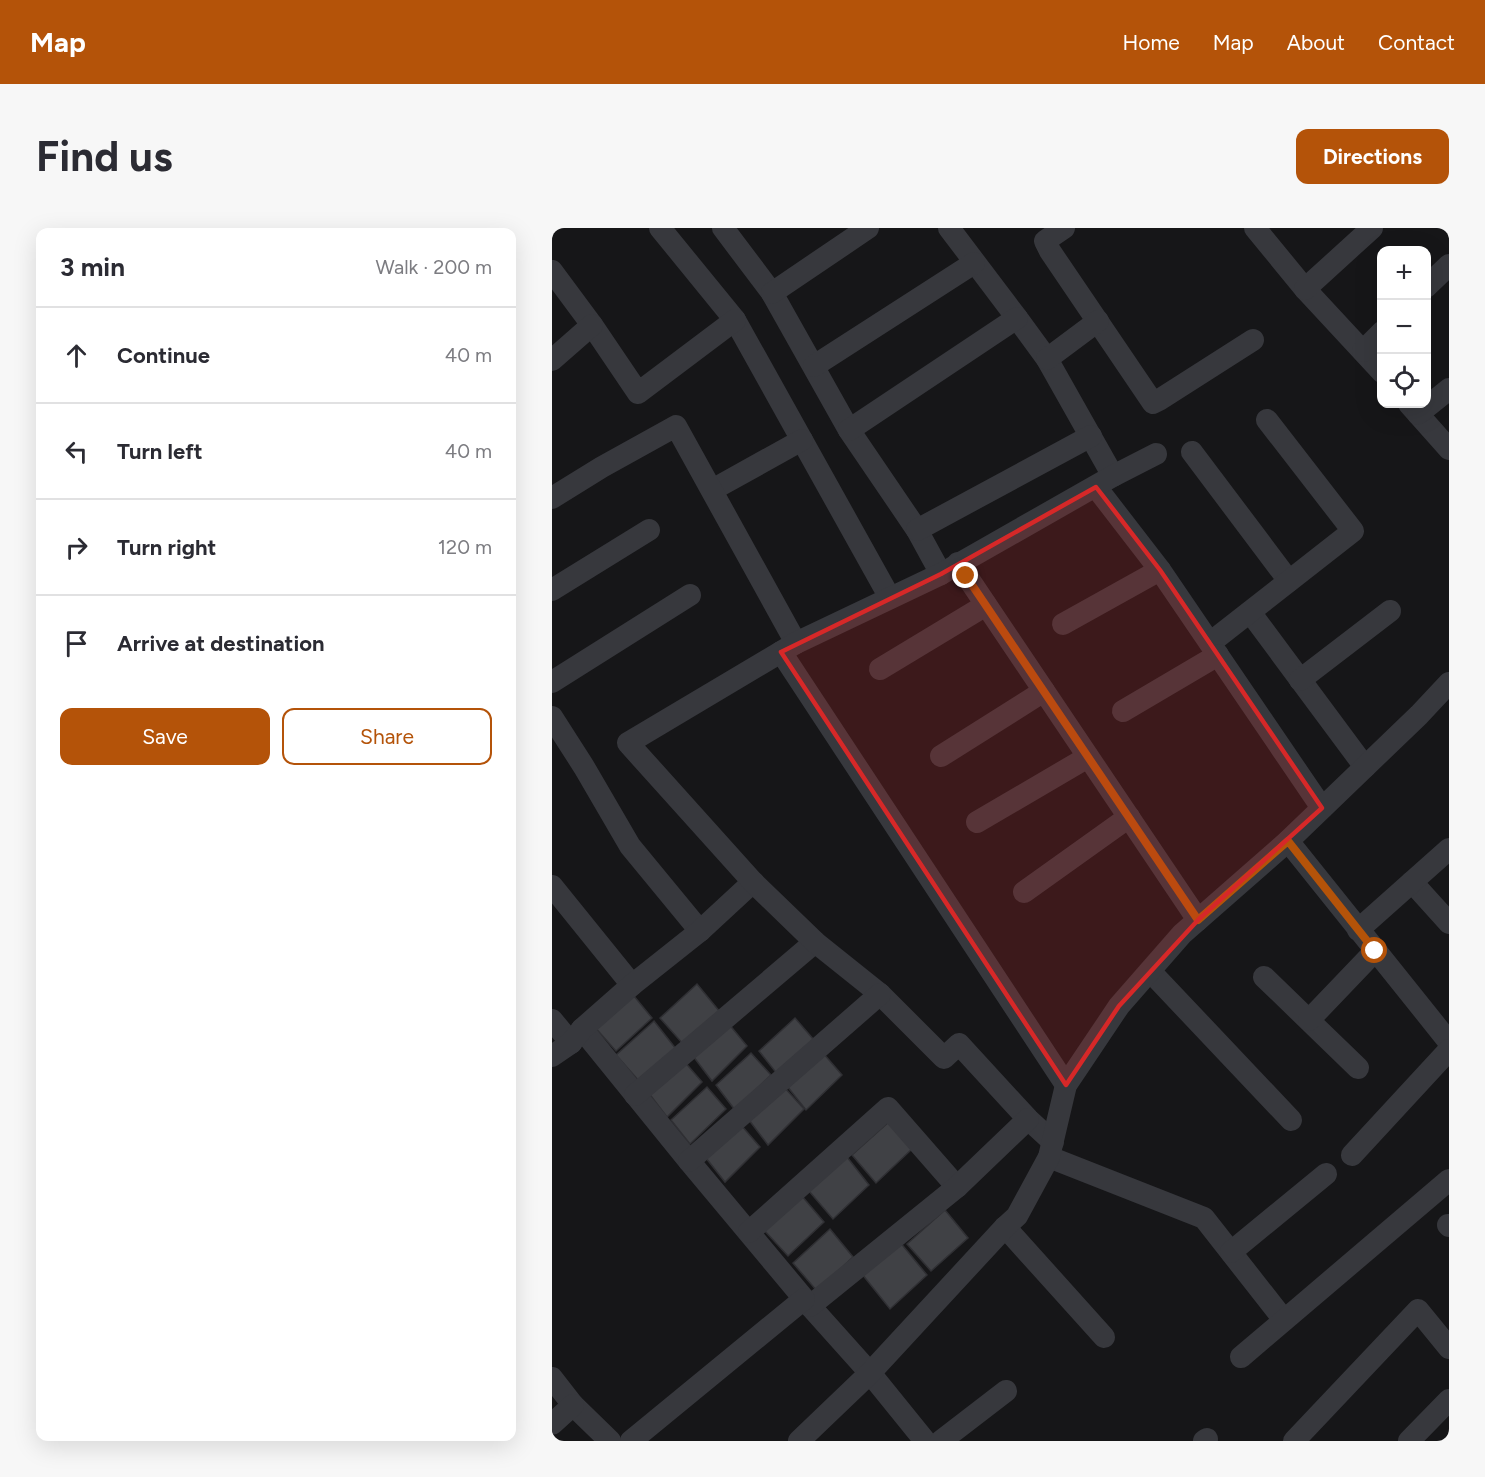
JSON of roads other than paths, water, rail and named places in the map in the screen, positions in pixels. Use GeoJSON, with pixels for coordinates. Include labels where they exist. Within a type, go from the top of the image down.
{"type":"FeatureCollection","features":[{"type":"Feature","properties":{"kind":"street"},"geometry":{"type":"LineString","coordinates":[[660,228],[735,320],[890,598]]}},
{"type":"Feature","properties":{"kind":"street"},"geometry":{"type":"LineString","coordinates":[[723,228],[772,292],[849,430],[917,530],[950,569],[986,605],[1198,920]]}},
{"type":"Feature","properties":{"kind":"street"},"geometry":{"type":"LineString","coordinates":[[772,292],[868,228]]}},
{"type":"Feature","properties":{"kind":"street"},"geometry":{"type":"LineString","coordinates":[[949,228],[1047,359],[1091,436],[1105,482],[1160,570],[1322,808]]}},
{"type":"Feature","properties":{"kind":"street"},"geometry":{"type":"LineString","coordinates":[[1064,228],[1045,241],[1050,251],[1153,403],[1253,340]]}},
{"type":"Feature","properties":{"kind":"street"},"geometry":{"type":"LineString","coordinates":[[1255,228],[1305,288],[1377,366]]}},
{"type":"Feature","properties":{"kind":"street"},"geometry":{"type":"LineString","coordinates":[[1305,288],[1372,228]]}},
{"type":"Feature","properties":{"kind":"street"},"geometry":{"type":"LineString","coordinates":[[814,366],[974,263]]}},
{"type":"Feature","properties":{"kind":"street"},"geometry":{"type":"LineString","coordinates":[[1431,282],[1449,265]]}},
{"type":"Feature","properties":{"kind":"street"},"geometry":{"type":"LineString","coordinates":[[552,271],[638,393],[735,320]]}},
{"type":"Feature","properties":{"kind":"street"},"geometry":{"type":"LineString","coordinates":[[849,430],[1017,318]]}},
{"type":"Feature","properties":{"kind":"street"},"geometry":{"type":"LineString","coordinates":[[1047,359],[1098,321]]}},
{"type":"Feature","properties":{"kind":"street"},"geometry":{"type":"LineString","coordinates":[[552,360],[592,325]]}},
{"type":"Feature","properties":{"kind":"street"},"geometry":{"type":"LineString","coordinates":[[1363,351],[1377,337]]}},
{"type":"Feature","properties":{"kind":"street"},"geometry":{"type":"LineString","coordinates":[[1449,389],[1414,409],[1449,449]]}},
{"type":"Feature","properties":{"kind":"street"},"geometry":{"type":"LineString","coordinates":[[1123,711],[1214,649],[1250,612],[1353,531],[1266,420]]}},
{"type":"Feature","properties":{"kind":"street"},"geometry":{"type":"LineString","coordinates":[[552,498],[676,426],[712,490],[788,647],[1066,1085]]}},
{"type":"Feature","properties":{"kind":"street"},"geometry":{"type":"LineString","coordinates":[[917,530],[1091,436]]}},
{"type":"Feature","properties":{"kind":"street"},"geometry":{"type":"LineString","coordinates":[[712,490],[802,440]]}},
{"type":"Feature","properties":{"kind":"street"},"geometry":{"type":"LineString","coordinates":[[1192,452],[1289,581]]}},
{"type":"Feature","properties":{"kind":"street"},"geometry":{"type":"LineString","coordinates":[[1156,454],[950,569],[788,647],[628,743],[753,882],[815,942],[880,994],[944,1058],[959,1044],[1028,1119],[1051,1149],[1204,1218],[1284,1320]]}},
{"type":"Feature","properties":{"kind":"street"},"geometry":{"type":"LineString","coordinates":[[552,590],[649,530]]}},
{"type":"Feature","properties":{"kind":"street"},"geometry":{"type":"LineString","coordinates":[[1063,624],[1160,570]]}},
{"type":"Feature","properties":{"kind":"street"},"geometry":{"type":"LineString","coordinates":[[552,682],[690,595]]}},
{"type":"Feature","properties":{"kind":"street"},"geometry":{"type":"LineString","coordinates":[[880,669],[986,605]]}},
{"type":"Feature","properties":{"kind":"street"},"geometry":{"type":"LineString","coordinates":[[1300,680],[1389,611]]}},
{"type":"Feature","properties":{"kind":"street"},"geometry":{"type":"LineString","coordinates":[[1250,612],[1365,767]]}},
{"type":"Feature","properties":{"kind":"street"},"geometry":{"type":"LineString","coordinates":[[799,1441],[870,1373],[1017,1216],[1051,1149],[1066,1085],[1119,1006],[1182,934],[1288,841],[1419,716],[1449,684]]}},
{"type":"Feature","properties":{"kind":"street"},"geometry":{"type":"LineString","coordinates":[[940,756],[1044,691]]}},
{"type":"Feature","properties":{"kind":"street"},"geometry":{"type":"LineString","coordinates":[[552,717],[584,766],[630,846],[700,931]]}},
{"type":"Feature","properties":{"kind":"street"},"geometry":{"type":"LineString","coordinates":[[976,822],[1088,757]]}},
{"type":"Feature","properties":{"kind":"street"},"geometry":{"type":"LineString","coordinates":[[1024,892],[1129,818]]}},
{"type":"Feature","properties":{"kind":"street"},"geometry":{"type":"LineString","coordinates":[[1288,841],[1449,1042]]}},
{"type":"Feature","properties":{"kind":"street"},"geometry":{"type":"LineString","coordinates":[[1358,930],[1449,849]]}},
{"type":"Feature","properties":{"kind":"street"},"geometry":{"type":"LineString","coordinates":[[552,1056],[577,1036],[632,984],[700,931],[753,882]]}},
{"type":"Feature","properties":{"kind":"street"},"geometry":{"type":"LineString","coordinates":[[1412,882],[1449,923]]}},
{"type":"Feature","properties":{"kind":"street"},"geometry":{"type":"LineString","coordinates":[[552,886],[632,984]]}},
{"type":"Feature","properties":{"kind":"street"},"geometry":{"type":"LineString","coordinates":[[635,1095],[815,942]]}},
{"type":"Feature","properties":{"kind":"street"},"geometry":{"type":"LineString","coordinates":[[1309,1020],[1375,951]]}},
{"type":"Feature","properties":{"kind":"street"},"geometry":{"type":"LineString","coordinates":[[1150,971],[1291,1120]]}},
{"type":"Feature","properties":{"kind":"street"},"geometry":{"type":"LineString","coordinates":[[1264,977],[1358,1068]]}},
{"type":"Feature","properties":{"kind":"street"},"geometry":{"type":"LineString","coordinates":[[689,1161],[880,994]]}},
{"type":"Feature","properties":{"kind":"street"},"geometry":{"type":"LineString","coordinates":[[552,1020],[577,1036],[635,1095],[925,1441]]}},
{"type":"Feature","properties":{"kind":"street"},"geometry":{"type":"LineString","coordinates":[[1352,1155],[1449,1050]]}},
{"type":"Feature","properties":{"kind":"street"},"geometry":{"type":"LineString","coordinates":[[749,1232],[888,1108],[957,1187]]}},
{"type":"Feature","properties":{"kind":"street"},"geometry":{"type":"LineString","coordinates":[[631,1441],[957,1187],[1028,1119]]}},
{"type":"Feature","properties":{"kind":"street"},"geometry":{"type":"LineString","coordinates":[[1231,1252],[1326,1174]]}},
{"type":"Feature","properties":{"kind":"street"},"geometry":{"type":"LineString","coordinates":[[1241,1357],[1449,1180]]}},
{"type":"Feature","properties":{"kind":"street"},"geometry":{"type":"LineString","coordinates":[[1005,1227],[1104,1336]]}},
{"type":"Feature","properties":{"kind":"street"},"geometry":{"type":"LineString","coordinates":[[1294,1441],[1418,1310],[1449,1348]]}},
{"type":"Feature","properties":{"kind":"street"},"geometry":{"type":"LineString","coordinates":[[552,1378],[573,1405],[610,1441]]}},
{"type":"Feature","properties":{"kind":"street"},"geometry":{"type":"LineString","coordinates":[[941,1441],[1006,1391]]}},
{"type":"Feature","properties":{"kind":"street"},"geometry":{"type":"LineString","coordinates":[[1409,1441],[1449,1400]]}},
{"type":"Feature","properties":{"kind":"street"},"geometry":{"type":"LineString","coordinates":[[552,1424],[573,1405]]}}]}
